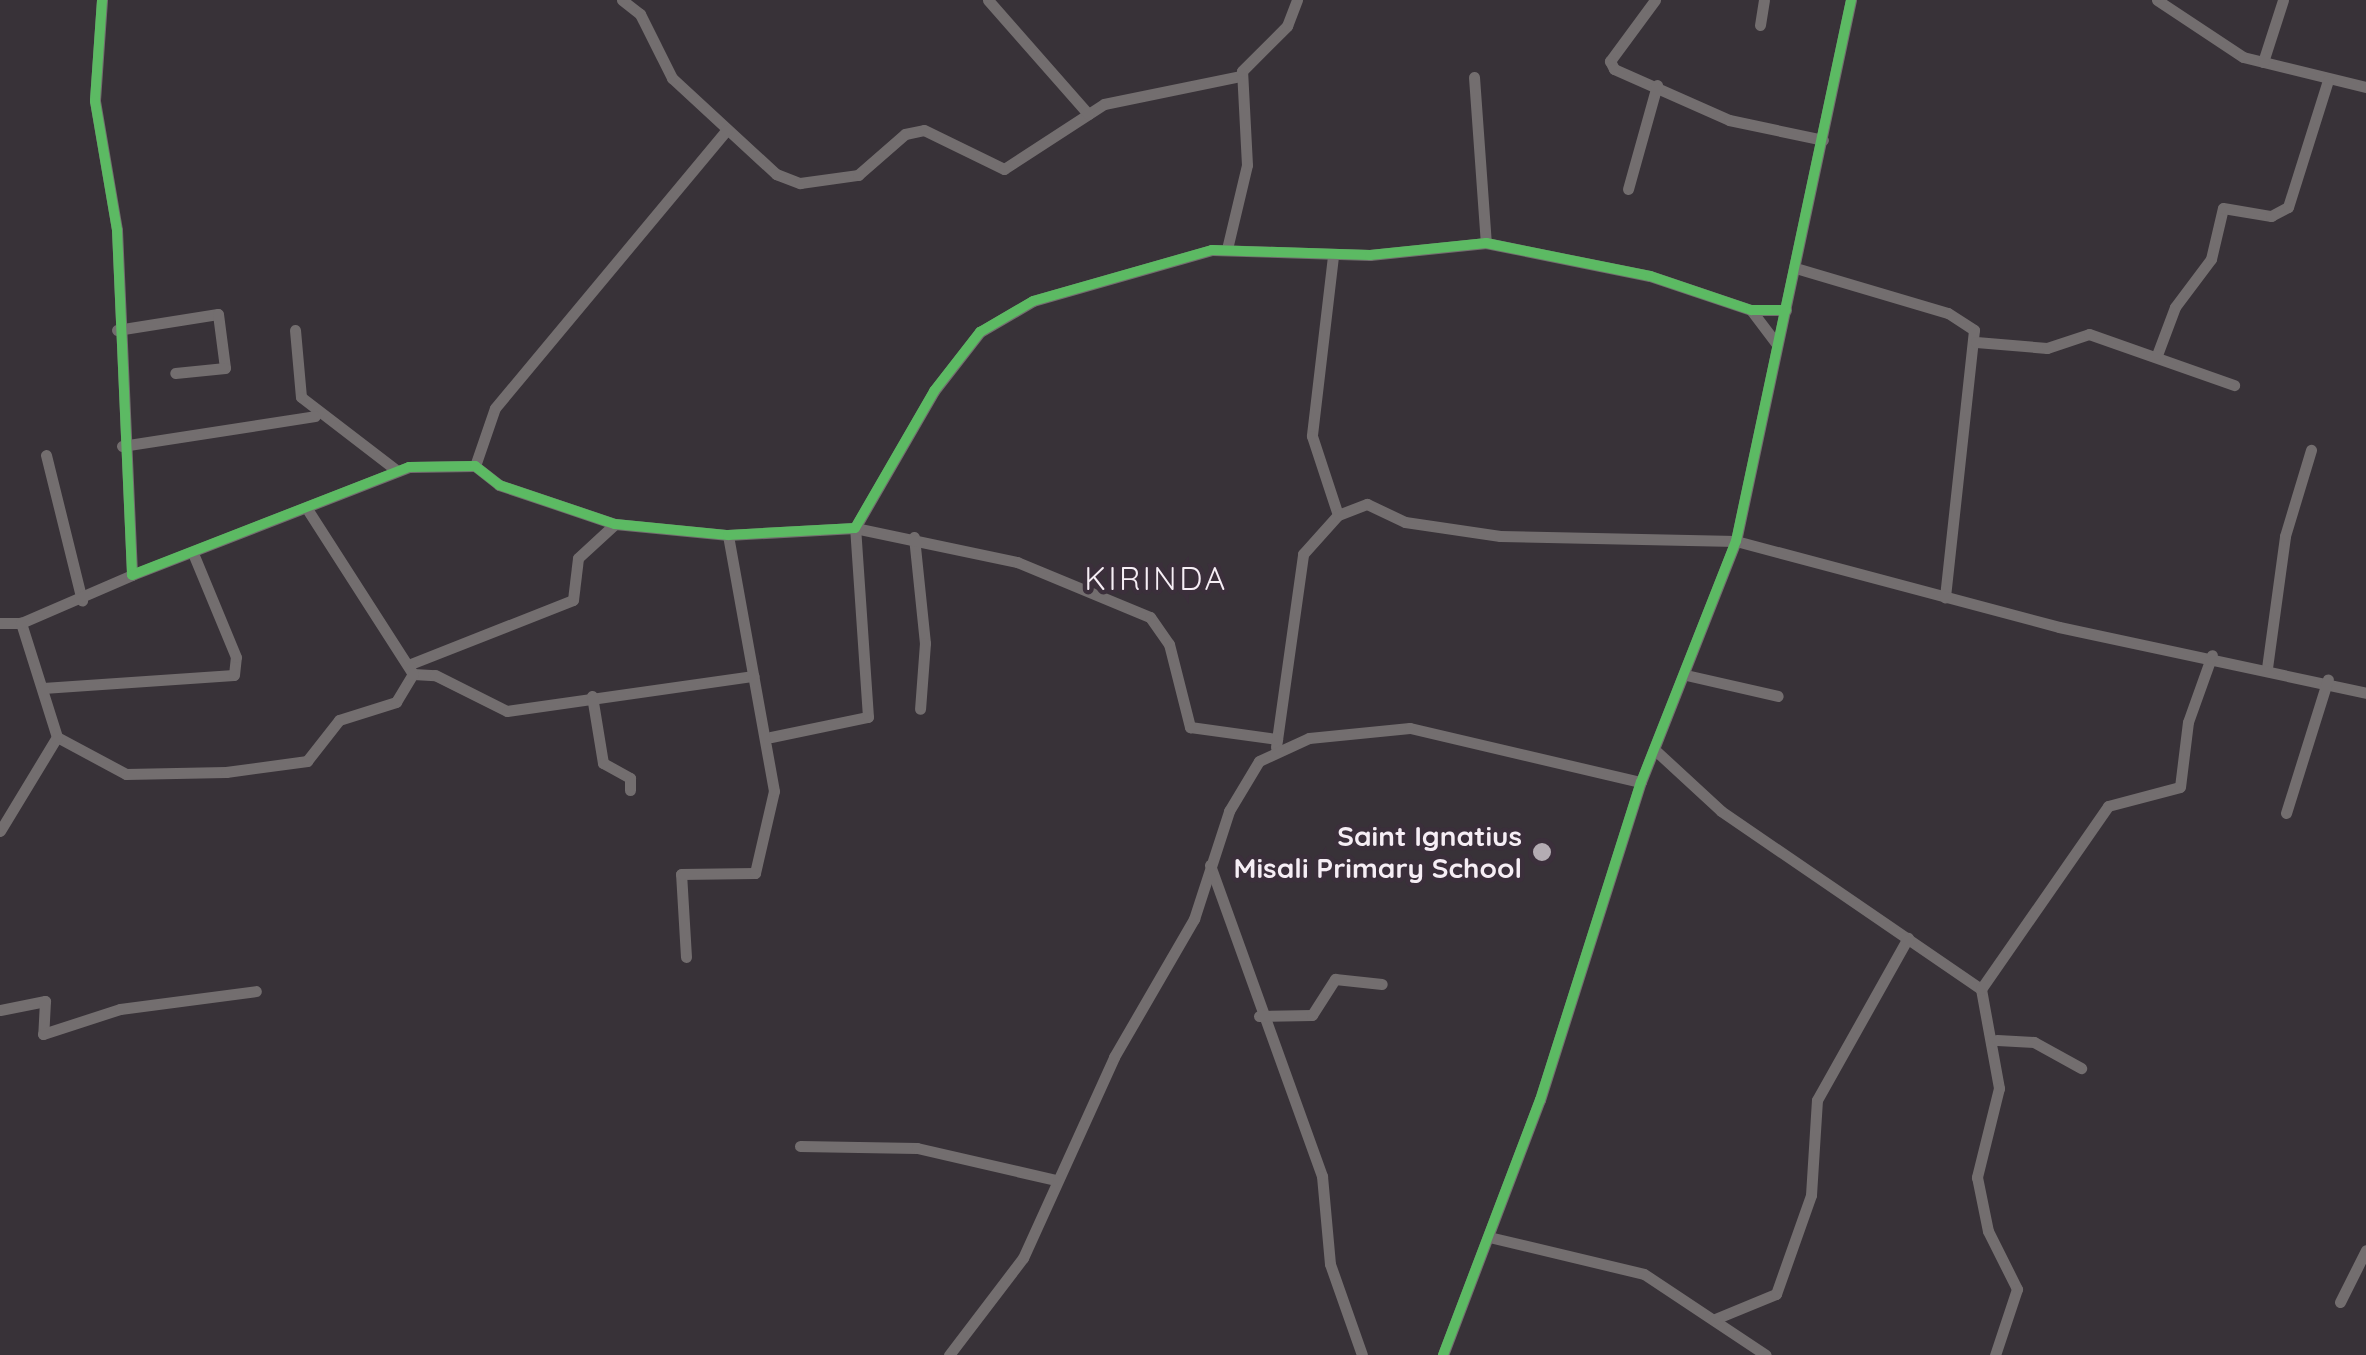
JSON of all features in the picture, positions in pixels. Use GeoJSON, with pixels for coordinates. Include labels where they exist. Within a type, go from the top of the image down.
{"type":"FeatureCollection","features":[{"type":"Feature","properties":{"kind":"street"},"geometry":{"type":"LineString","coordinates":[[102,0],[95,101],[115,217],[122,446],[132,575]]}},
{"type":"Feature","properties":{"kind":"street"},"geometry":{"type":"LineString","coordinates":[[622,0],[640,14],[672,78],[776,174],[829,185],[858,175],[912,131],[943,134],[1004,170],[1088,114],[1182,86],[1228,83],[1241,76],[1287,26],[1298,0]]}},
{"type":"Feature","properties":{"kind":"street"},"geometry":{"type":"LineString","coordinates":[[988,0],[1088,114]]}},
{"type":"Feature","properties":{"kind":"street"},"geometry":{"type":"LineString","coordinates":[[1655,0],[1610,65],[1728,120],[1824,140]]}},
{"type":"Feature","properties":{"kind":"street"},"geometry":{"type":"LineString","coordinates":[[1760,25],[1764,0]]}},
{"type":"Feature","properties":{"kind":"street"},"geometry":{"type":"LineString","coordinates":[[1443,1355],[1489,1237],[1641,782],[1736,541],[1776,343],[1798,269],[1851,0]]}},
{"type":"Feature","properties":{"kind":"street"},"geometry":{"type":"LineString","coordinates":[[2156,0],[2215,42],[2263,62],[2366,87]]}},
{"type":"Feature","properties":{"kind":"street"},"geometry":{"type":"LineString","coordinates":[[2263,62],[2283,0]]}},
{"type":"Feature","properties":{"kind":"street"},"geometry":{"type":"LineString","coordinates":[[1227,249],[1247,166],[1241,76]]}},
{"type":"Feature","properties":{"kind":"street"},"geometry":{"type":"LineString","coordinates":[[1474,78],[1486,243]]}},
{"type":"Feature","properties":{"kind":"street"},"geometry":{"type":"LineString","coordinates":[[2157,355],[2175,307],[2212,260],[2223,208],[2271,216],[2288,207],[2328,80]]}},
{"type":"Feature","properties":{"kind":"street"},"geometry":{"type":"LineString","coordinates":[[1228,83],[1244,94]]}},
{"type":"Feature","properties":{"kind":"street"},"geometry":{"type":"LineString","coordinates":[[1628,190],[1657,84]]}},
{"type":"Feature","properties":{"kind":"street"},"geometry":{"type":"LineString","coordinates":[[476,466],[495,408],[727,130]]}},
{"type":"Feature","properties":{"kind":"street"},"geometry":{"type":"LineString","coordinates":[[770,737],[868,716],[855,528],[942,379],[1004,313],[1227,249],[1333,256],[1486,243],[1650,276],[1751,310],[1786,310]]}},
{"type":"Feature","properties":{"kind":"street"},"geometry":{"type":"LineString","coordinates":[[1333,256],[1312,436],[1338,515]]}},
{"type":"Feature","properties":{"kind":"street"},"geometry":{"type":"LineString","coordinates":[[1798,269],[1948,313],[1976,342],[2047,348],[2089,334],[2234,385]]}},
{"type":"Feature","properties":{"kind":"street"},"geometry":{"type":"LineString","coordinates":[[1751,310],[1776,343]]}},
{"type":"Feature","properties":{"kind":"street"},"geometry":{"type":"LineString","coordinates":[[118,330],[218,314],[225,368],[175,373]]}},
{"type":"Feature","properties":{"kind":"street"},"geometry":{"type":"LineString","coordinates":[[295,330],[298,386],[314,416],[395,469]]}},
{"type":"Feature","properties":{"kind":"street"},"geometry":{"type":"LineString","coordinates":[[1946,597],[1960,403],[1976,342]]}},
{"type":"Feature","properties":{"kind":"street"},"geometry":{"type":"LineString","coordinates":[[122,446],[314,416]]}},
{"type":"Feature","properties":{"kind":"street"},"geometry":{"type":"LineString","coordinates":[[2267,668],[2286,536],[2311,450]]}},
{"type":"Feature","properties":{"kind":"street"},"geometry":{"type":"LineString","coordinates":[[46,455],[82,601]]}},
{"type":"Feature","properties":{"kind":"street"},"geometry":{"type":"LineString","coordinates":[[0,623],[21,624],[82,601],[132,575],[310,512],[395,469],[476,466],[499,485],[615,524],[728,535],[855,528],[914,537],[1017,562],[1150,617],[1170,644],[1190,727],[1276,743],[1410,728],[1641,782]]}},
{"type":"Feature","properties":{"kind":"street"},"geometry":{"type":"LineString","coordinates":[[949,1355],[1014,1274],[1056,1180],[1194,919],[1229,810],[1276,743],[1295,580],[1302,554],[1338,515],[1382,505],[1405,522],[1500,536],[1736,541],[1946,597],[2328,680],[2366,694]]}},
{"type":"Feature","properties":{"kind":"street"},"geometry":{"type":"LineString","coordinates":[[310,512],[410,670],[435,675],[507,711],[754,676]]}},
{"type":"Feature","properties":{"kind":"street"},"geometry":{"type":"LineString","coordinates":[[21,624],[57,737],[126,774],[299,763],[339,720],[396,702],[410,670],[573,600],[578,558],[615,524]]}},
{"type":"Feature","properties":{"kind":"street"},"geometry":{"type":"LineString","coordinates":[[686,957],[682,871],[745,878],[762,858],[774,790],[770,737],[754,676],[728,535]]}},
{"type":"Feature","properties":{"kind":"street"},"geometry":{"type":"LineString","coordinates":[[914,537],[925,643],[920,709]]}},
{"type":"Feature","properties":{"kind":"street"},"geometry":{"type":"LineString","coordinates":[[42,688],[234,675],[236,657],[193,553]]}},
{"type":"Feature","properties":{"kind":"street"},"geometry":{"type":"LineString","coordinates":[[1982,988],[2108,806],[2180,787],[2188,722],[2212,655]]}},
{"type":"Feature","properties":{"kind":"street"},"geometry":{"type":"LineString","coordinates":[[1686,674],[1778,696]]}},
{"type":"Feature","properties":{"kind":"street"},"geometry":{"type":"LineString","coordinates":[[2286,814],[2328,680]]}},
{"type":"Feature","properties":{"kind":"street"},"geometry":{"type":"LineString","coordinates":[[592,696],[603,763],[627,776],[630,790]]}},
{"type":"Feature","properties":{"kind":"street"},"geometry":{"type":"LineString","coordinates":[[0,831],[57,737]]}},
{"type":"Feature","properties":{"kind":"street"},"geometry":{"type":"LineString","coordinates":[[1655,750],[1721,811],[1982,988],[1998,1040],[1999,1088],[1977,1177],[1988,1231],[2017,1289],[1995,1355]]}},
{"type":"Feature","properties":{"kind":"street"},"geometry":{"type":"LineString","coordinates":[[1210,865],[1259,1016],[1322,1176],[1330,1264],[1362,1355]]}},
{"type":"Feature","properties":{"kind":"street"},"geometry":{"type":"LineString","coordinates":[[1715,1319],[1776,1294],[1811,1196],[1817,1100],[1908,938]]}},
{"type":"Feature","properties":{"kind":"street"},"geometry":{"type":"LineString","coordinates":[[1259,1016],[1312,1015],[1335,979],[1382,984]]}},
{"type":"Feature","properties":{"kind":"street"},"geometry":{"type":"LineString","coordinates":[[0,1010],[45,1002],[43,1034],[120,1008],[256,991]]}},
{"type":"Feature","properties":{"kind":"street"},"geometry":{"type":"LineString","coordinates":[[1998,1040],[2034,1042],[2081,1068]]}},
{"type":"Feature","properties":{"kind":"street"},"geometry":{"type":"LineString","coordinates":[[800,1146],[917,1148],[1056,1180]]}},
{"type":"Feature","properties":{"kind":"street"},"geometry":{"type":"LineString","coordinates":[[1489,1237],[1644,1274],[1766,1355]]}},
{"type":"Feature","properties":{"kind":"street"},"geometry":{"type":"LineString","coordinates":[[2340,1302],[2366,1250]]}},
{"type":"Feature","properties":{"kind":"cycle path"},"geometry":{"type":"LineString","coordinates":[[102,0],[95,101],[117,230],[132,575],[409,467],[475,466],[499,485],[615,524],[728,535],[855,528],[934,391],[980,332],[1033,301],[1212,250],[1370,255],[1486,243],[1650,276],[1751,310],[1786,310]]}},
{"type":"Feature","properties":{"kind":"cycle path"},"geometry":{"type":"LineString","coordinates":[[1443,1355],[1540,1100],[1641,782],[1736,541],[1851,0]]}},
{"type":"Feature","properties":{"kind":"place","name":"Saint Ignatius Misali Primary School"},"geometry":{"type":"Point","coordinates":[1542,852]}},
{"type":"Feature","properties":{"kind":"district","name":"KIRINDA"},"geometry":{"type":"Point","coordinates":[1156,578]}}]}
